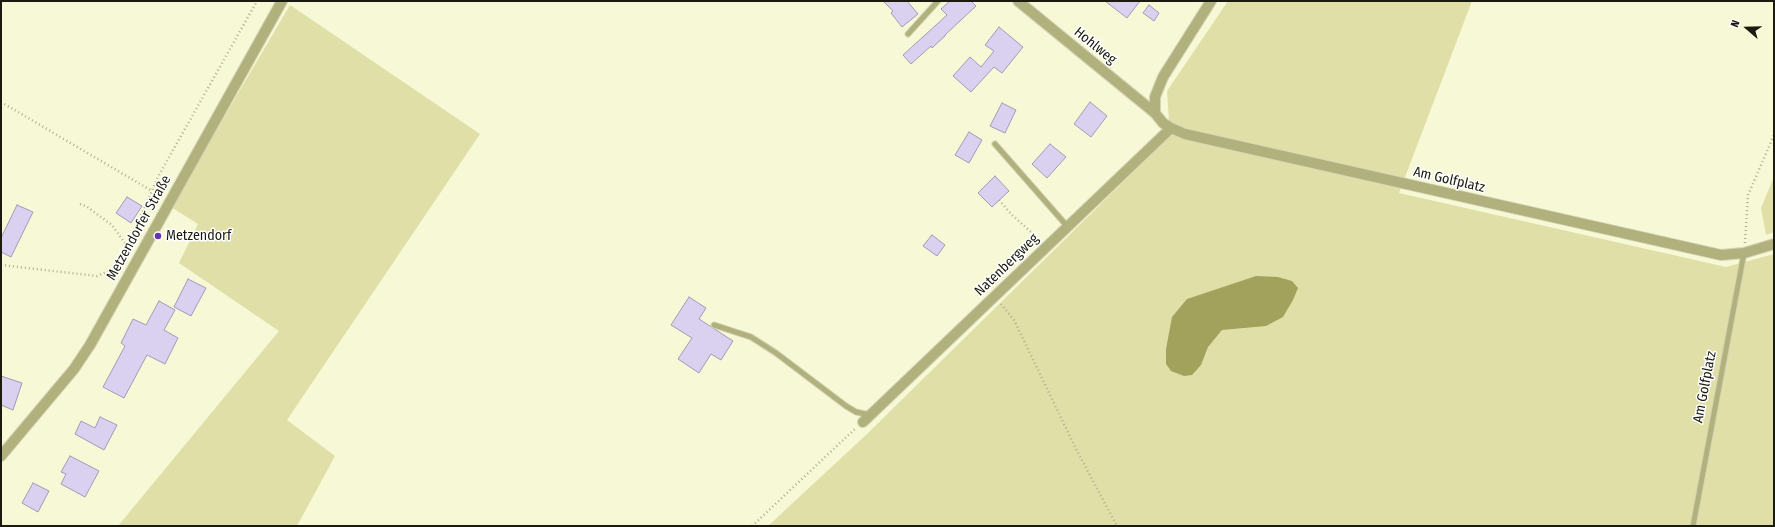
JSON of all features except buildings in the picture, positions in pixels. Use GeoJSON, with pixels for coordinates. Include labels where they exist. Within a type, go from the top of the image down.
{"type":"FeatureCollection","features":[{"type":"Feature","properties":{"kind":"street","name":"Metzendorfer Straße"},"geometry":{"type":"LineString","coordinates":[[1,456],[74,369],[90,345],[282,1]]}},
{"type":"Feature","properties":{"kind":"street","name":"Hohlweg"},"geometry":{"type":"LineString","coordinates":[[1018,1],[1155,113]]}},
{"type":"Feature","properties":{"kind":"street"},"geometry":{"type":"LineString","coordinates":[[1155,113],[1155,97],[1163,77],[1211,1]]}},
{"type":"Feature","properties":{"kind":"street","name":"Am Golfplatz"},"geometry":{"type":"LineString","coordinates":[[1155,113],[1163,123],[1171,128],[1193,136],[1688,248],[1722,255],[1744,253],[1774,244]]}},
{"type":"Feature","properties":{"kind":"street","name":"Natenbergweg"},"geometry":{"type":"LineString","coordinates":[[866,418],[1171,128]]}},
{"type":"Feature","properties":{"kind":"lane"},"geometry":{"type":"LineString","coordinates":[[908,34],[938,1]]}},
{"type":"Feature","properties":{"kind":"lane"},"geometry":{"type":"LineString","coordinates":[[995,144],[1067,226]]}},
{"type":"Feature","properties":{"kind":"lane","name":"Am Golfplatz"},"geometry":{"type":"LineString","coordinates":[[1693,526],[1744,253]]}},
{"type":"Feature","properties":{"kind":"lane"},"geometry":{"type":"LineString","coordinates":[[714,325],[757,341],[846,406],[866,418]]}},
{"type":"Feature","properties":{"kind":"path"},"geometry":{"type":"LineString","coordinates":[[127,246],[159,175],[257,1]]}},
{"type":"Feature","properties":{"kind":"path"},"geometry":{"type":"LineString","coordinates":[[1,102],[152,191]]}},
{"type":"Feature","properties":{"kind":"path"},"geometry":{"type":"LineString","coordinates":[[1744,253],[1748,195],[1774,135]]}},
{"type":"Feature","properties":{"kind":"path"},"geometry":{"type":"LineString","coordinates":[[999,200],[1012,215],[1033,232],[1046,247]]}},
{"type":"Feature","properties":{"kind":"path"},"geometry":{"type":"LineString","coordinates":[[1,264],[97,276],[112,269],[130,255],[127,246],[112,225],[86,206],[80,204]]}},
{"type":"Feature","properties":{"kind":"path"},"geometry":{"type":"LineString","coordinates":[[995,296],[1014,320],[1077,451],[1117,526]]}},
{"type":"Feature","properties":{"kind":"path"},"geometry":{"type":"LineString","coordinates":[[752,526],[866,418]]}},
{"type":"Feature","properties":{"kind":"green space"},"geometry":{"type":"Polygon","coordinates":[[[1228,1],[1472,1],[1399,193],[1726,267],[1774,254],[1774,526],[768,526],[867,434],[1170,136],[1167,91],[1228,1]]]}},
{"type":"Feature","properties":{"kind":"green space"},"geometry":{"type":"Polygon","coordinates":[[[290,5],[480,134],[287,420],[335,456],[297,526],[118,526],[279,331],[179,263],[198,224],[171,207],[290,5]]]}},
{"type":"Feature","properties":{"kind":"green space"},"geometry":{"type":"Polygon","coordinates":[[[1774,177],[1774,232],[1766,235],[1761,208],[1774,177]]]}},
{"type":"Feature","properties":{"kind":"shaded area"},"geometry":{"type":"Polygon","coordinates":[[[1256,276],[1278,277],[1292,281],[1298,288],[1283,317],[1266,326],[1222,330],[1208,347],[1201,365],[1192,375],[1184,376],[1171,371],[1166,364],[1166,349],[1172,317],[1187,299],[1256,276]]]}},
{"type":"Feature","properties":{"kind":"place","name":"Metzendorf"},"geometry":{"type":"Point","coordinates":[158,236]}}]}
